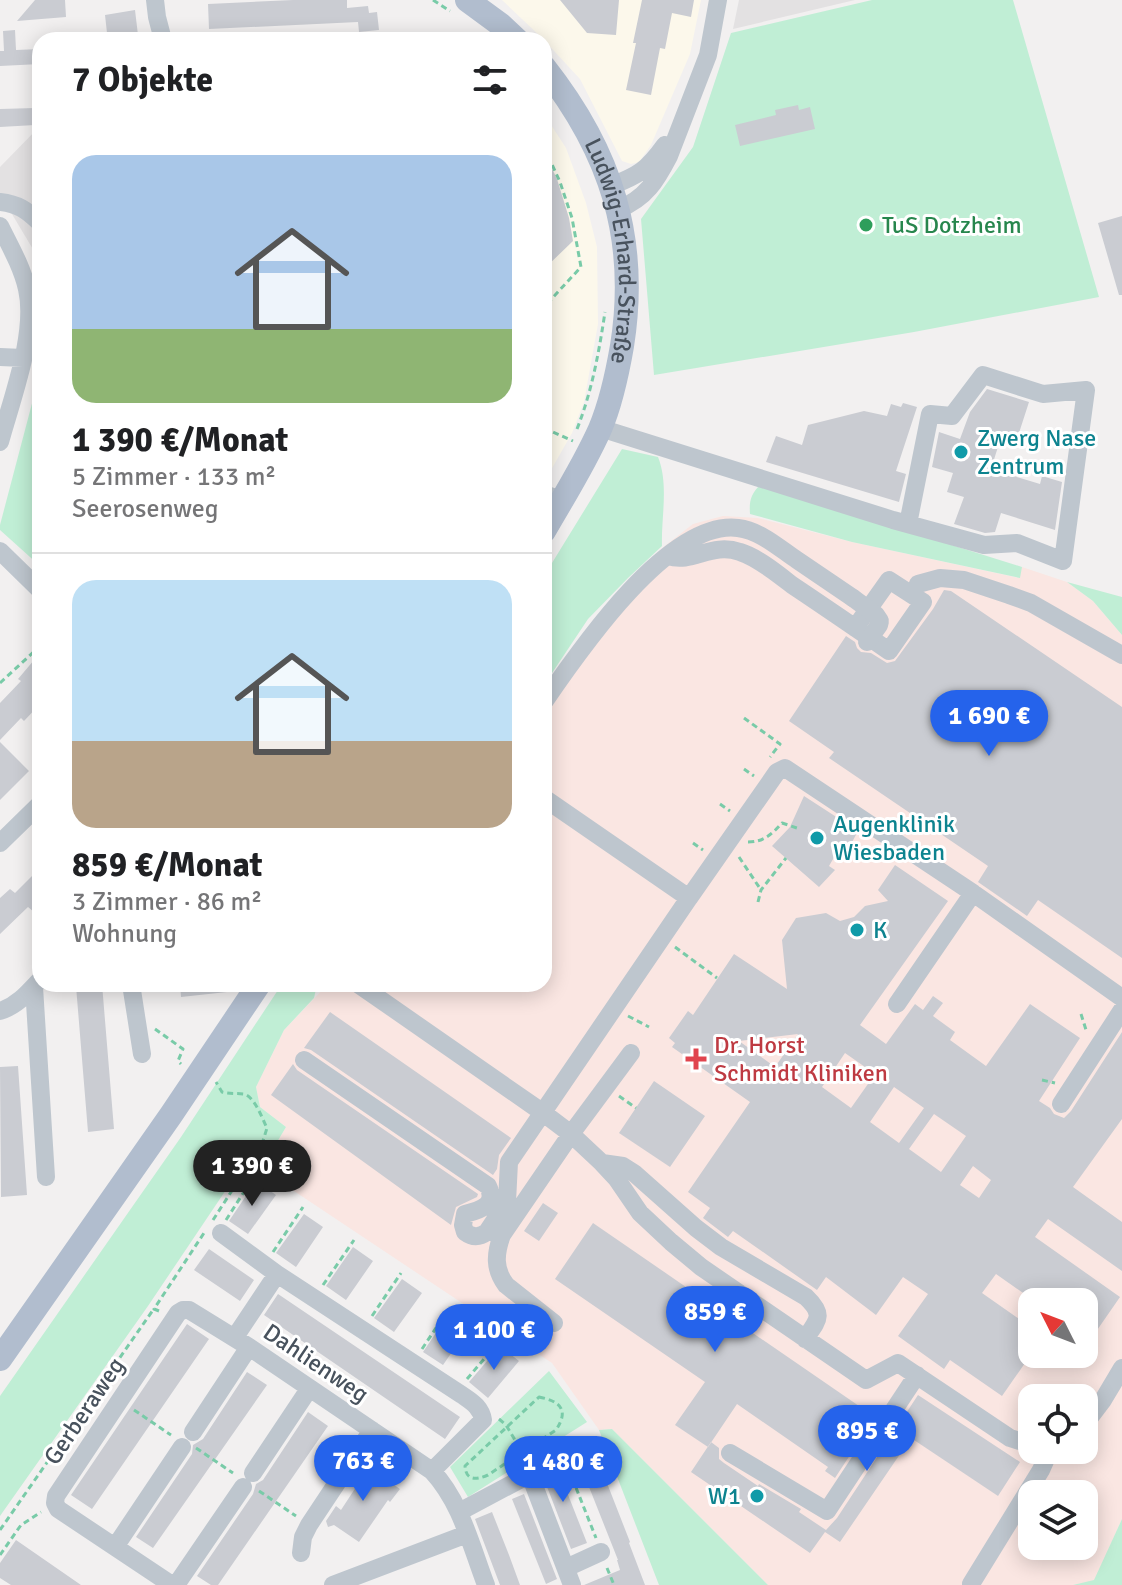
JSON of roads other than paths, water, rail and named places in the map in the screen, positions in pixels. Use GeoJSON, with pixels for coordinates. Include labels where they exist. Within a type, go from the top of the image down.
{"type":"FeatureCollection","features":[{"type":"Feature","properties":{"kind":"main road"},"geometry":{"type":"LineString","coordinates":[[467,0],[508,32]]}},
{"type":"Feature","properties":{"kind":"main road","name":"Ludwig-Erhard-Straße"},"geometry":{"type":"LineString","coordinates":[[552,78],[576,110],[601,161],[619,209],[626,256],[627,317],[617,373],[600,428],[584,462],[552,508]]}},
{"type":"Feature","properties":{"kind":"main road"},"geometry":{"type":"LineString","coordinates":[[0,1359],[254,992]]}},
{"type":"Feature","properties":{"kind":"street"},"geometry":{"type":"LineString","coordinates":[[155,0],[161,32]]}},
{"type":"Feature","properties":{"kind":"street"},"geometry":{"type":"LineString","coordinates":[[619,209],[639,199],[651,186],[669,156],[708,55],[718,0]]}},
{"type":"Feature","properties":{"kind":"street"},"geometry":{"type":"LineString","coordinates":[[611,186],[640,174],[649,166],[681,123]]}},
{"type":"Feature","properties":{"kind":"street"},"geometry":{"type":"LineString","coordinates":[[0,202],[15,204],[32,215]]}},
{"type":"Feature","properties":{"kind":"street"},"geometry":{"type":"LineString","coordinates":[[0,226],[27,290],[27,332],[23,358],[0,442]]}},
{"type":"Feature","properties":{"kind":"street"},"geometry":{"type":"LineString","coordinates":[[0,357],[23,358]]}},
{"type":"Feature","properties":{"kind":"street"},"geometry":{"type":"LineString","coordinates":[[600,428],[908,524],[984,545],[1017,543],[1063,561],[1086,390],[1043,394],[983,375],[952,416],[930,414],[908,524]]}},
{"type":"Feature","properties":{"kind":"street"},"geometry":{"type":"LineString","coordinates":[[552,690],[586,641],[623,597],[668,556],[689,540],[713,530],[740,528],[762,536],[876,615],[879,625],[861,635],[741,552],[719,548],[685,558],[668,556]]}},
{"type":"Feature","properties":{"kind":"street"},"geometry":{"type":"LineString","coordinates":[[0,551],[32,582]]}},
{"type":"Feature","properties":{"kind":"street"},"geometry":{"type":"LineString","coordinates":[[918,584],[940,578],[964,580],[1009,595],[1031,603],[1122,655]]}},
{"type":"Feature","properties":{"kind":"street"},"geometry":{"type":"LineString","coordinates":[[304,1060],[488,1186],[490,1199],[480,1210],[465,1214],[463,1229],[473,1236],[487,1232],[506,1206],[508,1167],[505,1155],[542,1112],[689,898],[733,848],[777,772],[785,768],[973,893],[1122,998]]}},
{"type":"Feature","properties":{"kind":"street"},"geometry":{"type":"LineString","coordinates":[[552,804],[689,898]]}},
{"type":"Feature","properties":{"kind":"street"},"geometry":{"type":"LineString","coordinates":[[0,843],[32,812]]}},
{"type":"Feature","properties":{"kind":"street"},"geometry":{"type":"LineString","coordinates":[[897,1004],[973,893]]}},
{"type":"Feature","properties":{"kind":"street"},"geometry":{"type":"LineString","coordinates":[[0,1011],[15,1004],[32,989]]}},
{"type":"Feature","properties":{"kind":"street"},"geometry":{"type":"LineString","coordinates":[[37,992],[46,1177]]}},
{"type":"Feature","properties":{"kind":"street"},"geometry":{"type":"LineString","coordinates":[[132,992],[142,1054]]}},
{"type":"Feature","properties":{"kind":"street"},"geometry":{"type":"LineString","coordinates":[[370,992],[571,1134],[616,1178],[640,1213],[671,1242],[701,1267],[805,1339],[866,1380],[898,1363],[1018,1441]]}},
{"type":"Feature","properties":{"kind":"street"},"geometry":{"type":"LineString","coordinates":[[1061,1104],[1122,1010]]}},
{"type":"Feature","properties":{"kind":"street"},"geometry":{"type":"LineString","coordinates":[[554,1323],[506,1285],[496,1266],[496,1256],[502,1235],[631,1053]]}},
{"type":"Feature","properties":{"kind":"street"},"geometry":{"type":"LineString","coordinates":[[602,1163],[623,1166],[634,1173],[721,1247],[806,1297],[819,1311],[819,1318],[805,1339]]}},
{"type":"Feature","properties":{"kind":"street"},"geometry":{"type":"LineString","coordinates":[[222,1230],[271,1269],[457,1391],[482,1412],[482,1423],[432,1471]]}},
{"type":"Feature","properties":{"kind":"street"},"geometry":{"type":"LineString","coordinates":[[115,1547],[242,1342],[271,1269]]}},
{"type":"Feature","properties":{"kind":"street","name":"Dahlienweg"},"geometry":{"type":"LineString","coordinates":[[183,1310],[189,1310],[242,1342],[432,1471],[448,1490],[459,1512],[486,1585]]}},
{"type":"Feature","properties":{"kind":"street","name":"Gerberaweg"},"geometry":{"type":"LineString","coordinates":[[174,1585],[58,1509],[55,1503],[56,1496],[178,1313],[183,1310]]}},
{"type":"Feature","properties":{"kind":"street"},"geometry":{"type":"LineString","coordinates":[[1098,1407],[1122,1368]]}},
{"type":"Feature","properties":{"kind":"street"},"geometry":{"type":"LineString","coordinates":[[730,1453],[827,1511],[917,1375]]}},
{"type":"Feature","properties":{"kind":"street"},"geometry":{"type":"LineString","coordinates":[[174,1585],[309,1389]]}},
{"type":"Feature","properties":{"kind":"street"},"geometry":{"type":"LineString","coordinates":[[301,1553],[303,1537],[309,1525],[372,1430]]}},
{"type":"Feature","properties":{"kind":"street"},"geometry":{"type":"LineString","coordinates":[[971,1584],[1044,1464]]}},
{"type":"Feature","properties":{"kind":"street"},"geometry":{"type":"LineString","coordinates":[[459,1512],[527,1478],[533,1483],[569,1576],[601,1552]]}},
{"type":"Feature","properties":{"kind":"street"},"geometry":{"type":"LineString","coordinates":[[333,1585],[467,1534]]}},
{"type":"Feature","properties":{"kind":"place","name":"TuS Dotzheim"},"geometry":{"type":"Point","coordinates":[866,225]}},
{"type":"Feature","properties":{"kind":"place","name":"Zwerg Nase Zentrum"},"geometry":{"type":"Point","coordinates":[961,452]}},
{"type":"Feature","properties":{"kind":"place","name":"Augenklinik Wiesbaden"},"geometry":{"type":"Point","coordinates":[817,838]}},
{"type":"Feature","properties":{"kind":"place","name":"K"},"geometry":{"type":"Point","coordinates":[857,930]}},
{"type":"Feature","properties":{"kind":"place","name":"Dr. Horst Schmidt Kliniken"},"geometry":{"type":"Point","coordinates":[696,1059]}},
{"type":"Feature","properties":{"kind":"place","name":"W1"},"geometry":{"type":"Point","coordinates":[757,1496]}}]}
